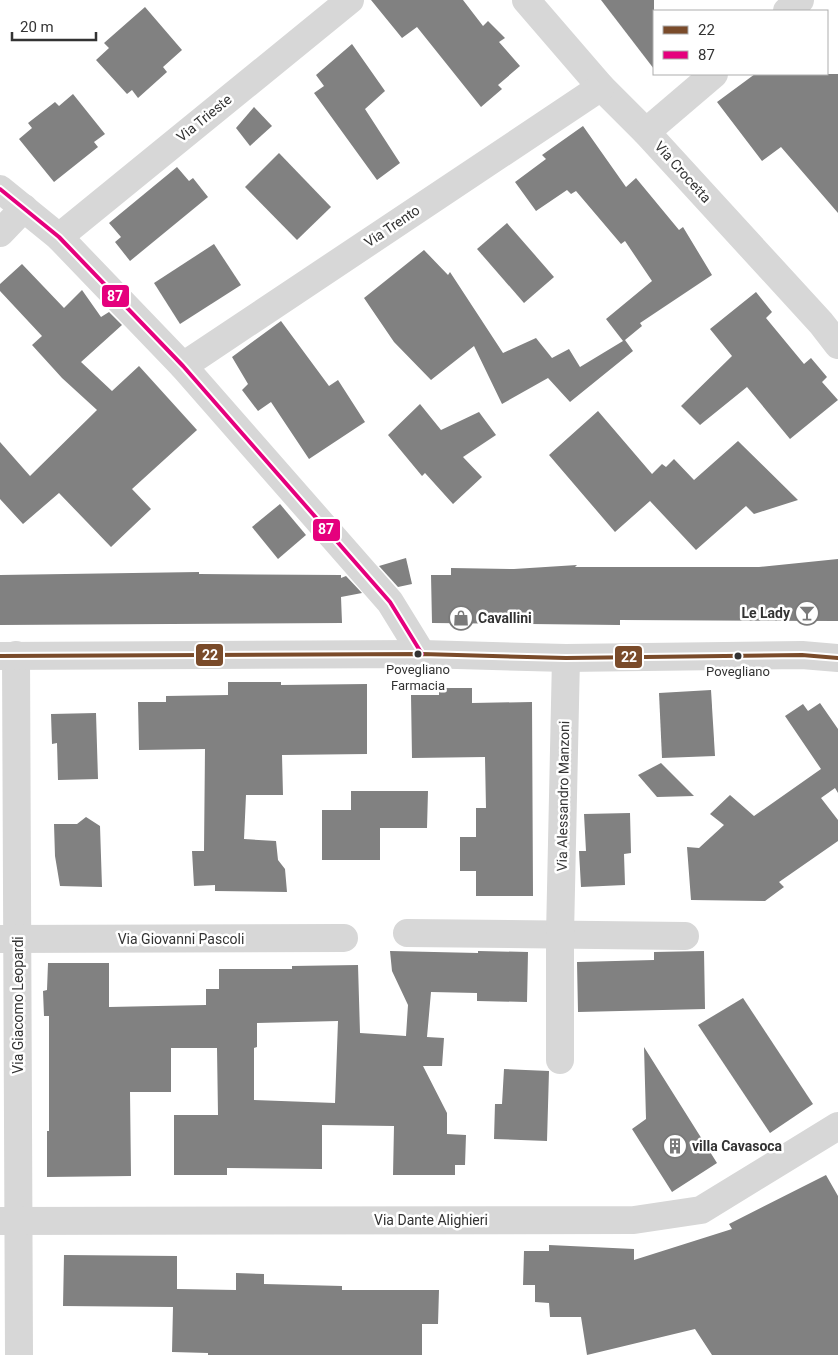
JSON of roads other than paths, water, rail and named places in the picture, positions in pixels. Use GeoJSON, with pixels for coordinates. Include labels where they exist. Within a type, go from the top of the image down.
{"type":"FeatureCollection","features":[{"type":"Feature","properties":{"kind":"street","name":"Via Trieste"},"geometry":{"type":"LineString","coordinates":[[59,237],[350,0]]}},
{"type":"Feature","properties":{"kind":"street","name":"Via Crocetta"},"geometry":{"type":"LineString","coordinates":[[526,0],[602,86],[646,132],[829,316],[838,345]]}},
{"type":"Feature","properties":{"kind":"street"},"geometry":{"type":"LineString","coordinates":[[788,10],[800,0]]}},
{"type":"Feature","properties":{"kind":"street"},"geometry":{"type":"LineString","coordinates":[[646,132],[713,75]]}},
{"type":"Feature","properties":{"kind":"street","name":"Via Trento"},"geometry":{"type":"LineString","coordinates":[[183,366],[602,86]]}},
{"type":"Feature","properties":{"kind":"street"},"geometry":{"type":"LineString","coordinates":[[0,189],[59,237],[183,366],[390,602],[422,654]]}},
{"type":"Feature","properties":{"kind":"street"},"geometry":{"type":"LineString","coordinates":[[0,233],[24,208]]}},
{"type":"Feature","properties":{"kind":"street"},"geometry":{"type":"LineString","coordinates":[[8,656],[422,654],[566,658],[802,655],[838,658]]}},
{"type":"Feature","properties":{"kind":"street","name":"Via Giacomo Leopardi"},"geometry":{"type":"LineString","coordinates":[[8,656],[9,1221],[19,1355]]}},
{"type":"Feature","properties":{"kind":"street","name":"Via Alessandro Manzoni"},"geometry":{"type":"LineString","coordinates":[[560,1060],[560,935],[566,658]]}},
{"type":"Feature","properties":{"kind":"street"},"geometry":{"type":"LineString","coordinates":[[408,933],[684,936]]}},
{"type":"Feature","properties":{"kind":"street","name":"Via Giovanni Pascoli"},"geometry":{"type":"LineString","coordinates":[[9,939],[344,938]]}},
{"type":"Feature","properties":{"kind":"street","name":"Via Dante Alighieri"},"geometry":{"type":"LineString","coordinates":[[9,1221],[634,1220],[701,1210],[838,1126]]}},
{"type":"Feature","properties":{"kind":"place","name":"Le Lady"},"geometry":{"type":"Point","coordinates":[807,613]}},
{"type":"Feature","properties":{"kind":"place","name":"Cavallini"},"geometry":{"type":"Point","coordinates":[461,618]}},
{"type":"Feature","properties":{"kind":"place","name":"Povegliano Farmacia"},"geometry":{"type":"Point","coordinates":[418,654]}},
{"type":"Feature","properties":{"kind":"place","name":"Povegliano"},"geometry":{"type":"Point","coordinates":[738,656]}},
{"type":"Feature","properties":{"kind":"place","name":"villa Cavasoca"},"geometry":{"type":"Point","coordinates":[675,1146]}}]}
